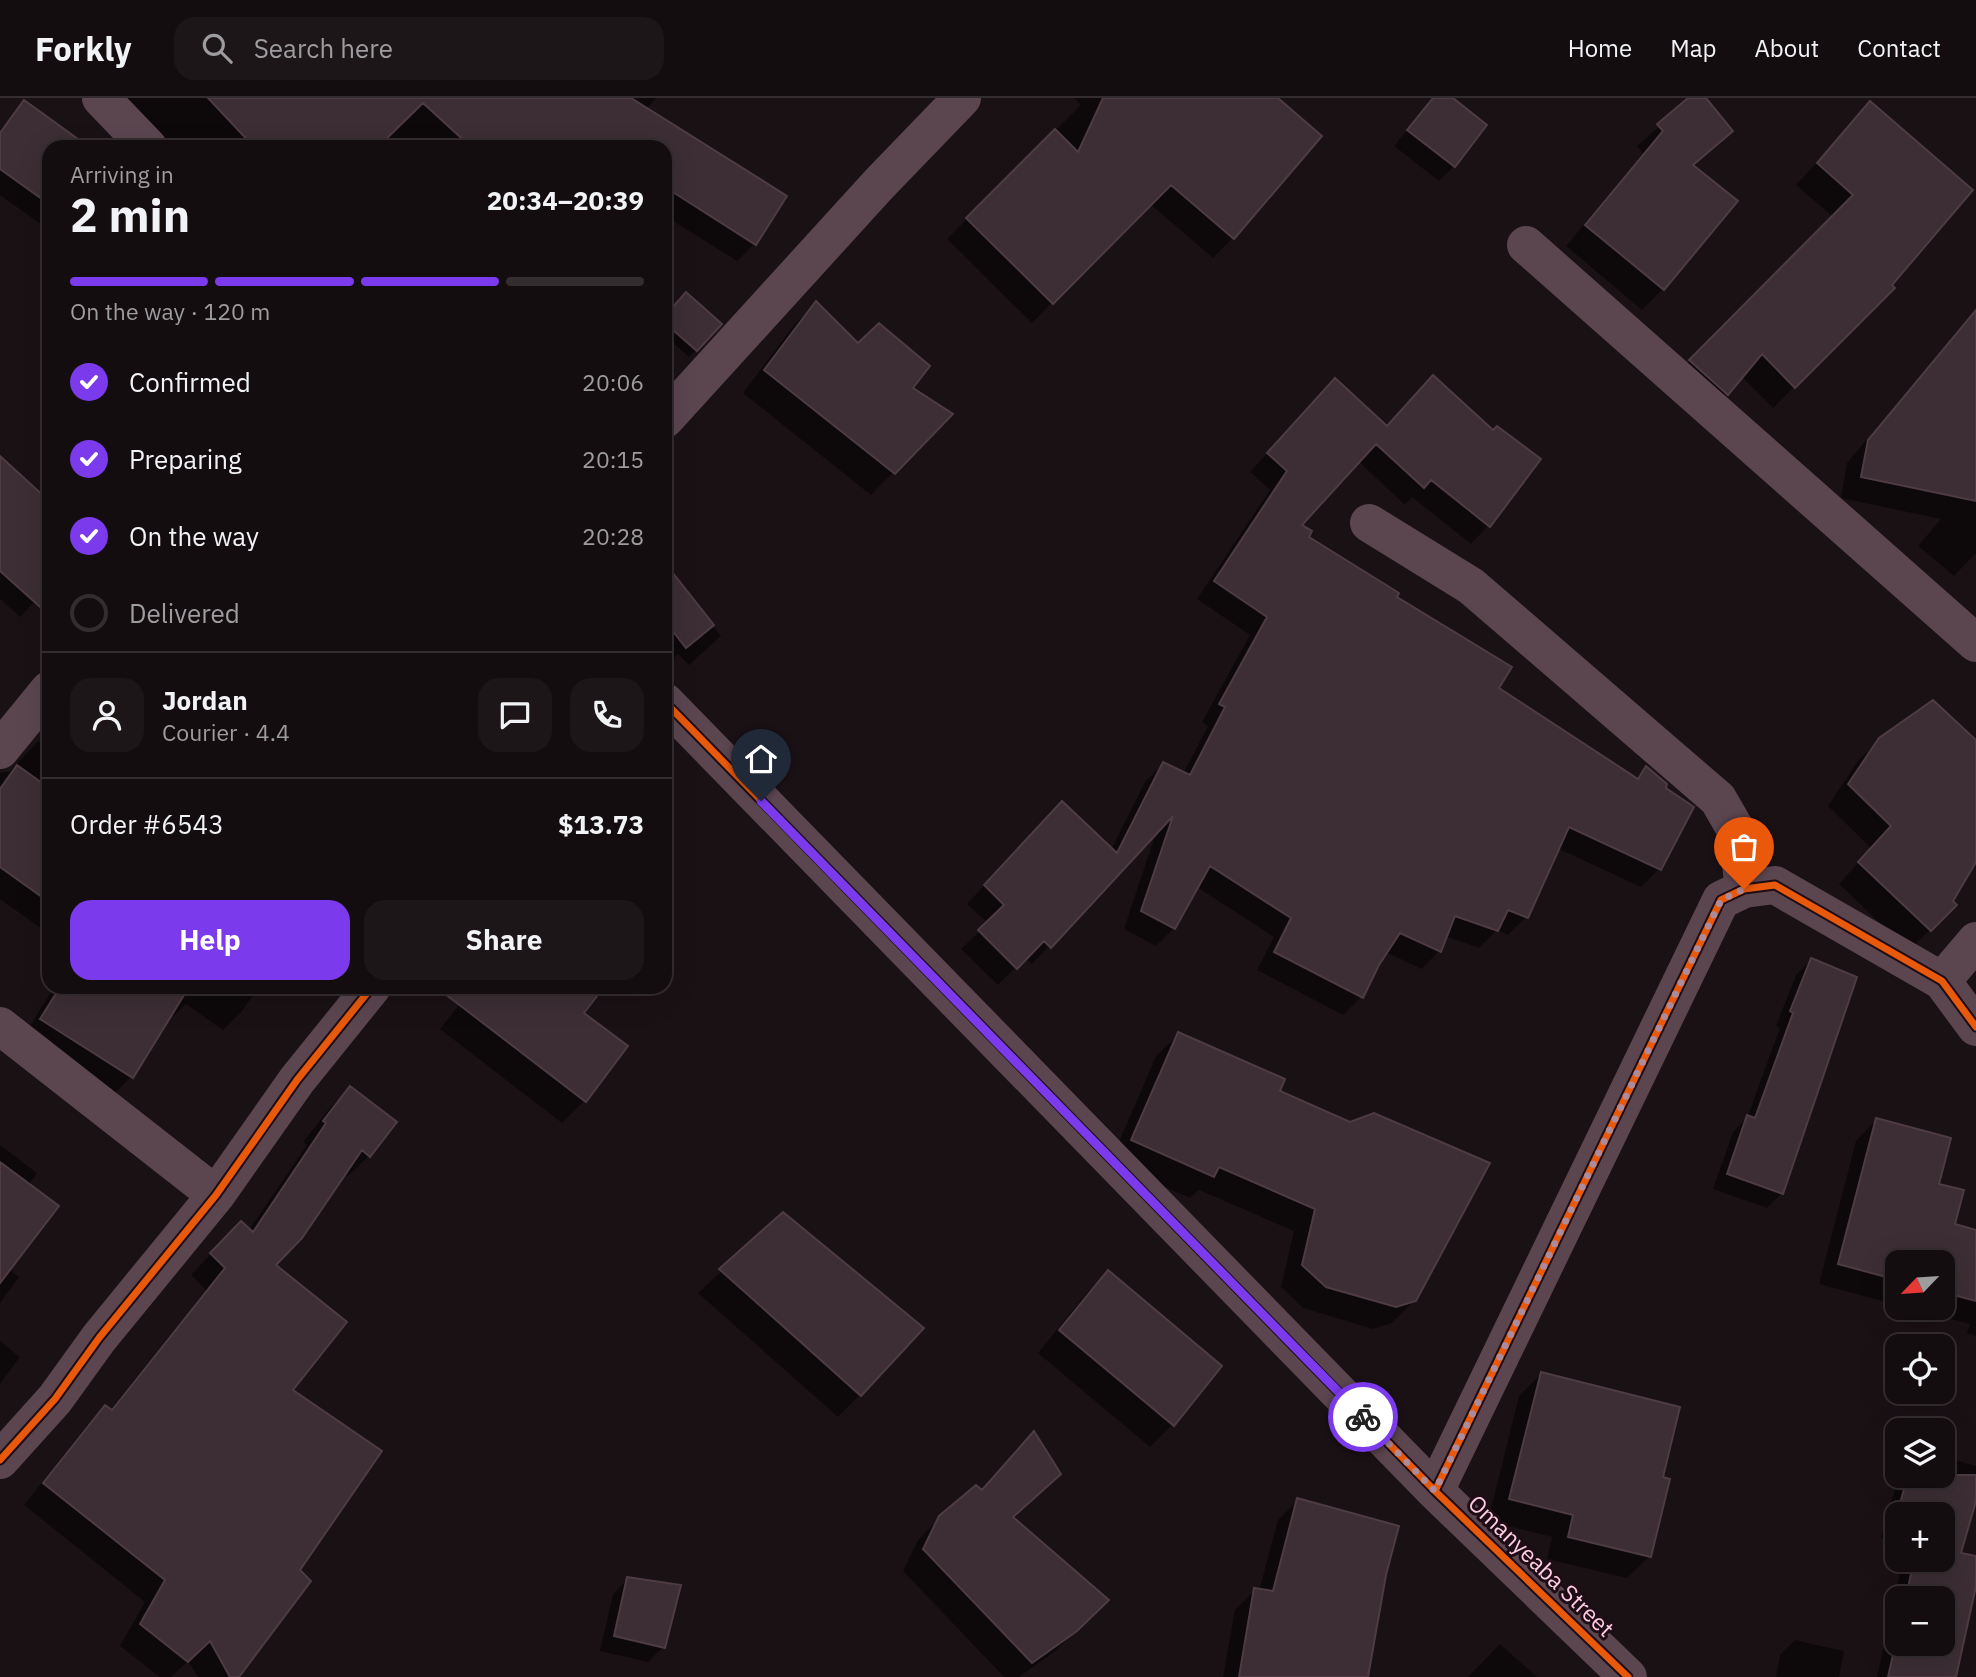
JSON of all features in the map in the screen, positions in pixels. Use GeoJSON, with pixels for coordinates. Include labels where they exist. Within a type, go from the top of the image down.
{"type":"FeatureCollection","features":[{"type":"Feature","properties":{"kind":"street"},"geometry":{"type":"LineString","coordinates":[[101,98],[141,140]]}},
{"type":"Feature","properties":{"kind":"street"},"geometry":{"type":"LineString","coordinates":[[672,411],[879,184],[962,98]]}},
{"type":"Feature","properties":{"kind":"street"},"geometry":{"type":"LineString","coordinates":[[1526,245],[1976,643]]}},
{"type":"Feature","properties":{"kind":"street"},"geometry":{"type":"LineString","coordinates":[[1369,523],[1471,586],[1718,799],[1737,832],[1744,889]]}},
{"type":"Feature","properties":{"kind":"street"},"geometry":{"type":"LineString","coordinates":[[0,750],[42,699]]}},
{"type":"Feature","properties":{"kind":"street","name":"Omanyeaba Street"},"geometry":{"type":"LineString","coordinates":[[672,709],[1435,1491],[1628,1677]]}},
{"type":"Feature","properties":{"kind":"street"},"geometry":{"type":"LineString","coordinates":[[1435,1491],[1721,900],[1744,889],[1775,885],[1942,981],[1976,1027]]}},
{"type":"Feature","properties":{"kind":"street"},"geometry":{"type":"LineString","coordinates":[[1942,981],[1976,941]]}},
{"type":"Feature","properties":{"kind":"street"},"geometry":{"type":"LineString","coordinates":[[0,1460],[55,1399],[99,1338],[216,1195],[297,1080],[366,994]]}},
{"type":"Feature","properties":{"kind":"street"},"geometry":{"type":"LineString","coordinates":[[0,1026],[216,1195]]}},
{"type":"Feature","properties":{"kind":"building"},"geometry":{"type":"Polygon","coordinates":[[[208,98],[631,98],[787,196],[756,245],[672,191],[672,140],[463,140],[423,103],[385,140],[247,140],[208,98]]]}},
{"type":"Feature","properties":{"kind":"building"},"geometry":{"type":"Polygon","coordinates":[[[1103,98],[1278,98],[1322,136],[1234,239],[1171,185],[1053,304],[966,218],[1055,129],[1078,152],[1103,98]]]}},
{"type":"Feature","properties":{"kind":"building"},"geometry":{"type":"Polygon","coordinates":[[[1433,98],[1453,98],[1487,125],[1455,167],[1407,130],[1433,98]]]}},
{"type":"Feature","properties":{"kind":"building"},"geometry":{"type":"Polygon","coordinates":[[[1688,98],[1706,98],[1733,131],[1693,165],[1738,201],[1664,290],[1585,225],[1663,131],[1657,124],[1688,98]]]}},
{"type":"Feature","properties":{"kind":"building"},"geometry":{"type":"Polygon","coordinates":[[[24,100],[79,140],[42,140],[42,199],[0,169],[0,133],[24,100]]]}},
{"type":"Feature","properties":{"kind":"building"},"geometry":{"type":"Polygon","coordinates":[[[1870,101],[1973,190],[1892,285],[1895,288],[1795,388],[1762,354],[1728,395],[1689,360],[1853,195],[1817,163],[1870,101]]]}},
{"type":"Feature","properties":{"kind":"building"},"geometry":{"type":"Polygon","coordinates":[[[686,292],[722,324],[697,351],[672,329],[672,308],[686,292]]]}},
{"type":"Feature","properties":{"kind":"building"},"geometry":{"type":"Polygon","coordinates":[[[816,301],[858,343],[879,323],[930,366],[913,388],[953,414],[895,474],[764,370],[816,301]]]}},
{"type":"Feature","properties":{"kind":"building"},"geometry":{"type":"Polygon","coordinates":[[[1976,310],[1976,501],[1861,477],[1868,440],[1976,310]]]}},
{"type":"Feature","properties":{"kind":"building"},"geometry":{"type":"Polygon","coordinates":[[[1433,375],[1493,430],[1497,426],[1541,459],[1490,527],[1431,480],[1424,488],[1376,444],[1302,525],[1312,531],[1309,537],[1399,593],[1397,597],[1512,667],[1499,688],[1638,779],[1646,766],[1667,784],[1666,788],[1694,807],[1661,870],[1569,827],[1528,918],[1508,910],[1498,931],[1455,916],[1441,952],[1400,933],[1379,965],[1363,998],[1274,952],[1291,918],[1210,866],[1175,929],[1141,911],[1173,816],[1051,948],[1044,941],[1017,969],[978,930],[1004,905],[984,885],[1062,801],[1117,853],[1163,762],[1190,775],[1225,707],[1219,704],[1267,617],[1214,581],[1287,471],[1267,453],[1335,378],[1387,426],[1433,375]]]}},
{"type":"Feature","properties":{"kind":"building"},"geometry":{"type":"Polygon","coordinates":[[[0,456],[42,495],[42,609],[0,571],[0,456]]]}},
{"type":"Feature","properties":{"kind":"building"},"geometry":{"type":"Polygon","coordinates":[[[672,572],[714,625],[686,648],[672,630],[672,572]]]}},
{"type":"Feature","properties":{"kind":"building"},"geometry":{"type":"Polygon","coordinates":[[[1933,700],[1976,740],[1976,862],[1953,901],[1957,905],[1931,931],[1858,862],[1891,826],[1848,784],[1879,738],[1933,700]]]}},
{"type":"Feature","properties":{"kind":"building"},"geometry":{"type":"Polygon","coordinates":[[[17,765],[42,783],[42,897],[0,867],[0,789],[17,765]]]}},
{"type":"Feature","properties":{"kind":"building"},"geometry":{"type":"Polygon","coordinates":[[[1811,958],[1857,977],[1783,1194],[1727,1174],[1747,1115],[1755,1118],[1793,1013],[1790,1011],[1811,958]]]}},
{"type":"Feature","properties":{"kind":"building"},"geometry":{"type":"Polygon","coordinates":[[[56,994],[185,994],[133,1078],[40,1019],[56,994]]]}},
{"type":"Feature","properties":{"kind":"building"},"geometry":{"type":"Polygon","coordinates":[[[445,994],[599,994],[584,1013],[628,1046],[586,1102],[445,994]]]}},
{"type":"Feature","properties":{"kind":"building"},"geometry":{"type":"Polygon","coordinates":[[[1178,1032],[1285,1079],[1280,1091],[1350,1122],[1374,1113],[1490,1163],[1416,1301],[1396,1307],[1326,1287],[1302,1265],[1315,1209],[1219,1167],[1214,1177],[1131,1140],[1178,1032]]]}},
{"type":"Feature","properties":{"kind":"building"},"geometry":{"type":"Polygon","coordinates":[[[350,1086],[397,1122],[370,1157],[362,1150],[302,1238],[276,1265],[347,1322],[293,1390],[382,1451],[300,1570],[311,1581],[239,1677],[230,1677],[210,1641],[188,1662],[140,1624],[165,1580],[43,1483],[105,1405],[112,1410],[225,1268],[210,1253],[241,1221],[253,1232],[326,1123],[323,1121],[350,1086]]]}},
{"type":"Feature","properties":{"kind":"building"},"geometry":{"type":"Polygon","coordinates":[[[1876,1118],[1951,1138],[1939,1184],[1964,1190],[1955,1224],[1976,1230],[1976,1301],[1955,1295],[1955,1250],[1885,1250],[1885,1277],[1838,1264],[1876,1118]]]}},
{"type":"Feature","properties":{"kind":"building"},"geometry":{"type":"Polygon","coordinates":[[[0,1162],[59,1206],[0,1283],[0,1162]]]}},
{"type":"Feature","properties":{"kind":"building"},"geometry":{"type":"Polygon","coordinates":[[[783,1212],[924,1328],[861,1396],[719,1269],[783,1212]]]}},
{"type":"Feature","properties":{"kind":"building"},"geometry":{"type":"Polygon","coordinates":[[[1108,1270],[1222,1366],[1174,1426],[1059,1330],[1108,1270]]]}},
{"type":"Feature","properties":{"kind":"building"},"geometry":{"type":"Polygon","coordinates":[[[1541,1372],[1680,1407],[1663,1477],[1670,1479],[1651,1557],[1568,1537],[1573,1515],[1509,1499],[1541,1372]]]}},
{"type":"Feature","properties":{"kind":"building"},"geometry":{"type":"Polygon","coordinates":[[[1034,1431],[1061,1474],[1013,1517],[1109,1600],[1077,1631],[1032,1663],[923,1549],[939,1516],[976,1485],[982,1490],[1034,1431]]]}},
{"type":"Feature","properties":{"kind":"building"},"geometry":{"type":"Polygon","coordinates":[[[1955,1475],[1976,1475],[1976,1501],[1961,1553],[1976,1556],[1976,1586],[1956,1677],[1888,1677],[1893,1656],[1955,1656],[1955,1586],[1908,1586],[1911,1572],[1955,1572],[1955,1502],[1900,1502],[1904,1488],[1955,1488],[1955,1475]]]}},
{"type":"Feature","properties":{"kind":"building"},"geometry":{"type":"Polygon","coordinates":[[[1297,1498],[1399,1526],[1386,1575],[1368,1677],[1239,1677],[1254,1588],[1273,1591],[1297,1498]]]}},
{"type":"Feature","properties":{"kind":"building"},"geometry":{"type":"Polygon","coordinates":[[[627,1577],[681,1585],[665,1648],[614,1636],[627,1577]]]}},
{"type":"Feature","properties":{"kind":"cycle path"},"geometry":{"type":"LineString","coordinates":[[672,709],[1435,1491],[1628,1677]]}},
{"type":"Feature","properties":{"kind":"cycle path"},"geometry":{"type":"LineString","coordinates":[[1435,1491],[1721,900],[1744,889],[1775,885],[1942,981],[1976,1027]]}},
{"type":"Feature","properties":{"kind":"cycle path"},"geometry":{"type":"LineString","coordinates":[[0,1460],[55,1399],[99,1338],[216,1195],[297,1080],[366,994]]}},
{"type":"Feature","properties":{"kind":"way so far"},"geometry":{"type":"LineString","coordinates":[[1363,1417],[1435,1491],[1721,900],[1744,889]]}},
{"type":"Feature","properties":{"kind":"route"},"geometry":{"type":"LineString","coordinates":[[761,801],[1363,1417]]}}]}
